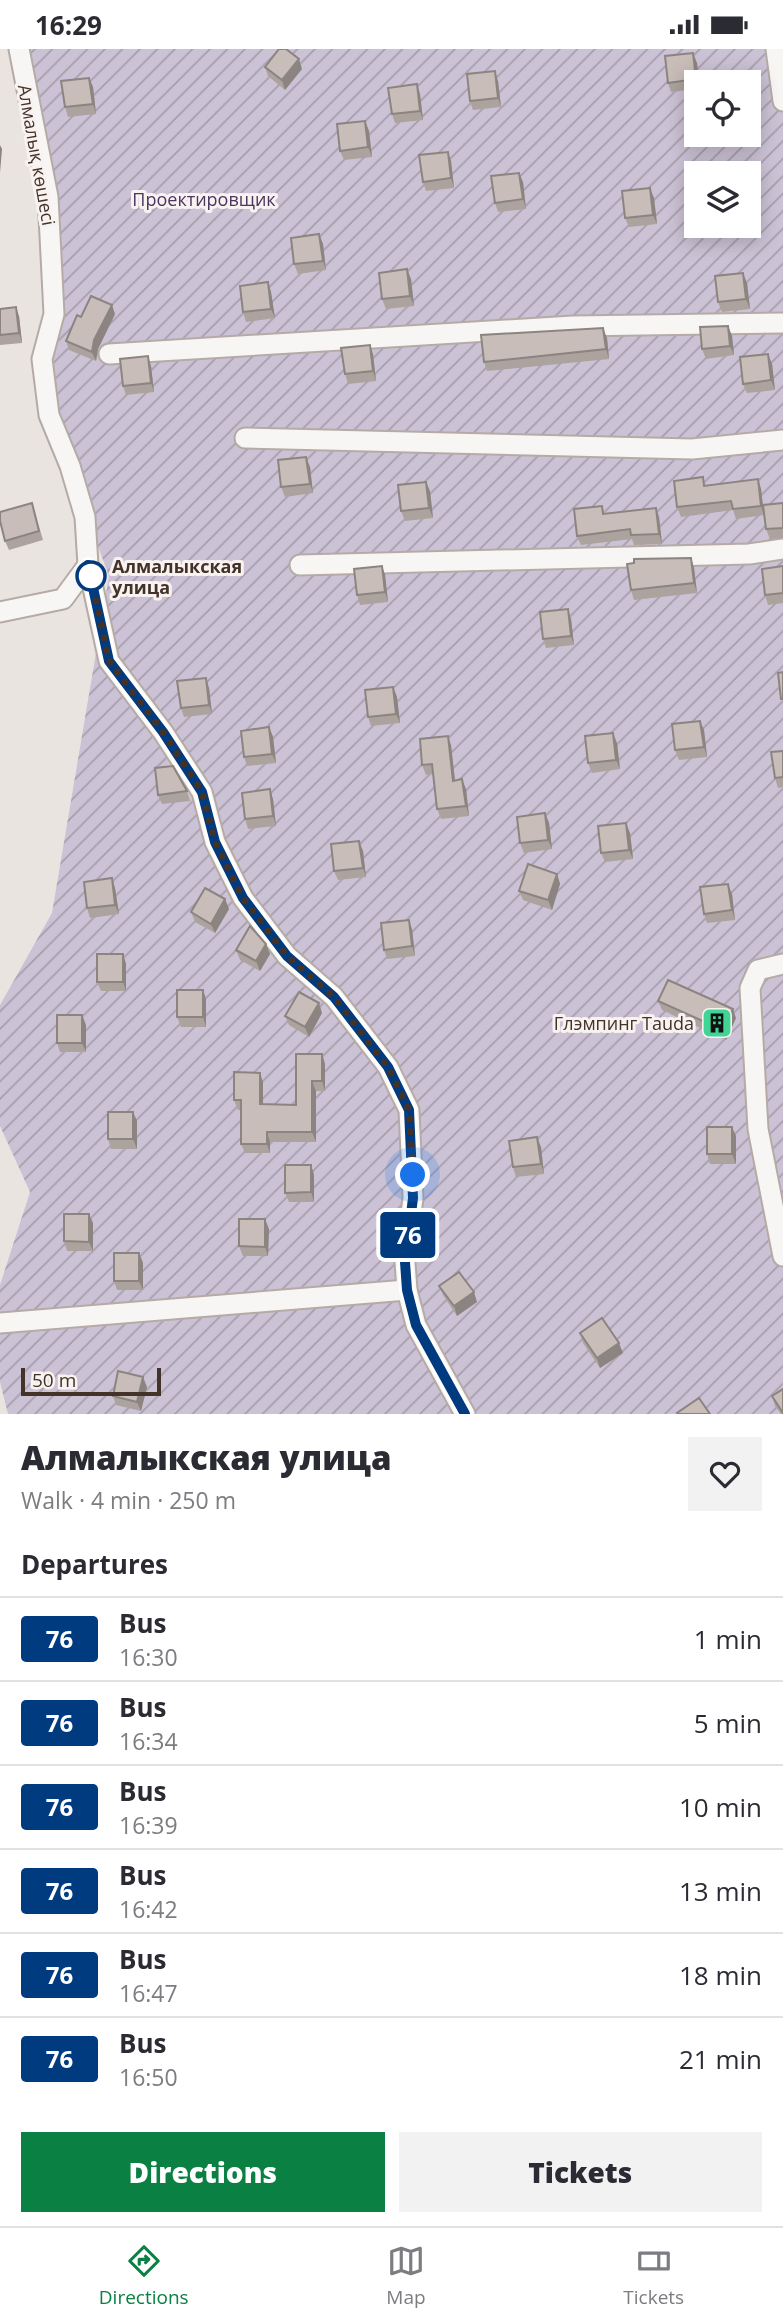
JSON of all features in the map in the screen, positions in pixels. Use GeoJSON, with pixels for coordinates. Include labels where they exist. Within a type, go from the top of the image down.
{"type":"FeatureCollection","features":[{"type":"Feature","properties":{"kind":"street","name":"Алмалық көшесі"},"geometry":{"type":"LineString","coordinates":[[19,49],[48,197],[54,314],[41,359],[49,415],[70,466],[85,517],[88,565],[109,661],[163,732],[202,792],[215,842],[243,898],[287,956],[334,997],[381,1057],[409,1110],[413,1198],[405,1262],[407,1290],[416,1325],[465,1414]]}},
{"type":"Feature","properties":{"kind":"street"},"geometry":{"type":"LineString","coordinates":[[776,49],[783,101]]}},
{"type":"Feature","properties":{"kind":"street"},"geometry":{"type":"LineString","coordinates":[[109,354],[573,326],[783,323]]}},
{"type":"Feature","properties":{"kind":"street"},"geometry":{"type":"LineString","coordinates":[[245,438],[692,449],[783,440]]}},
{"type":"Feature","properties":{"kind":"street"},"geometry":{"type":"LineString","coordinates":[[300,565],[750,554],[783,549]]}},
{"type":"Feature","properties":{"kind":"street"},"geometry":{"type":"LineString","coordinates":[[0,612],[63,599],[88,565]]}},
{"type":"Feature","properties":{"kind":"street"},"geometry":{"type":"LineString","coordinates":[[783,964],[758,970],[750,988],[758,1129],[783,1256]]}},
{"type":"Feature","properties":{"kind":"street"},"geometry":{"type":"LineString","coordinates":[[0,1323],[407,1290]]}},
{"type":"Feature","properties":{"kind":"green space","name":"Проектировщик"},"geometry":{"type":"Polygon","coordinates":[[[19,49],[776,49],[783,101],[783,1414],[8,1414],[0,1382],[0,1285],[30,1192],[0,1126],[0,1005],[52,913],[109,576],[49,415],[54,314],[19,49]]]}},
{"type":"Feature","properties":{"kind":"building"},"geometry":{"type":"Polygon","coordinates":[[[279,49],[286,49],[299,59],[282,80],[265,67],[279,49]]]}},
{"type":"Feature","properties":{"kind":"building"},"geometry":{"type":"Polygon","coordinates":[[[693,53],[695,70],[684,70],[684,81],[668,83],[665,56],[693,53]]]}},
{"type":"Feature","properties":{"kind":"building"},"geometry":{"type":"Polygon","coordinates":[[[495,71],[498,98],[470,101],[467,74],[495,71]]]}},
{"type":"Feature","properties":{"kind":"building"},"geometry":{"type":"Polygon","coordinates":[[[89,78],[93,104],[65,107],[61,81],[89,78]]]}},
{"type":"Feature","properties":{"kind":"building"},"geometry":{"type":"Polygon","coordinates":[[[417,84],[420,111],[392,114],[388,88],[417,84]]]}},
{"type":"Feature","properties":{"kind":"building"},"geometry":{"type":"Polygon","coordinates":[[[365,121],[368,147],[340,151],[337,124],[365,121]]]}},
{"type":"Feature","properties":{"kind":"building"},"geometry":{"type":"Polygon","coordinates":[[[448,152],[451,178],[423,182],[419,155],[448,152]]]}},
{"type":"Feature","properties":{"kind":"building"},"geometry":{"type":"Polygon","coordinates":[[[519,173],[523,199],[495,203],[491,176],[519,173]]]}},
{"type":"Feature","properties":{"kind":"building"},"geometry":{"type":"Polygon","coordinates":[[[650,188],[653,215],[625,218],[622,191],[650,188]]]}},
{"type":"Feature","properties":{"kind":"building"},"geometry":{"type":"Polygon","coordinates":[[[319,234],[323,261],[294,264],[291,238],[319,234]]]}},
{"type":"Feature","properties":{"kind":"building"},"geometry":{"type":"Polygon","coordinates":[[[407,269],[410,296],[382,299],[379,273],[407,269]]]}},
{"type":"Feature","properties":{"kind":"building"},"geometry":{"type":"Polygon","coordinates":[[[743,273],[746,299],[718,302],[715,276],[743,273]]]}},
{"type":"Feature","properties":{"kind":"building"},"geometry":{"type":"Polygon","coordinates":[[[268,282],[271,309],[243,312],[240,286],[268,282]]]}},
{"type":"Feature","properties":{"kind":"building"},"geometry":{"type":"Polygon","coordinates":[[[91,296],[112,305],[94,340],[92,352],[66,341],[77,315],[81,317],[91,296]]]}},
{"type":"Feature","properties":{"kind":"building"},"geometry":{"type":"Polygon","coordinates":[[[16,307],[19,333],[0,335],[0,309],[16,307]]]}},
{"type":"Feature","properties":{"kind":"building"},"geometry":{"type":"Polygon","coordinates":[[[728,326],[730,346],[702,349],[700,327],[728,326]]]}},
{"type":"Feature","properties":{"kind":"building"},"geometry":{"type":"Polygon","coordinates":[[[603,328],[606,349],[484,362],[481,335],[603,328]]]}},
{"type":"Feature","properties":{"kind":"building"},"geometry":{"type":"Polygon","coordinates":[[[370,345],[373,371],[345,374],[341,348],[370,345]]]}},
{"type":"Feature","properties":{"kind":"building"},"geometry":{"type":"Polygon","coordinates":[[[768,354],[771,380],[743,384],[740,357],[768,354]]]}},
{"type":"Feature","properties":{"kind":"building"},"geometry":{"type":"Polygon","coordinates":[[[148,356],[151,383],[123,386],[120,359],[148,356]]]}},
{"type":"Feature","properties":{"kind":"building"},"geometry":{"type":"Polygon","coordinates":[[[306,457],[310,484],[281,487],[278,460],[306,457]]]}},
{"type":"Feature","properties":{"kind":"building"},"geometry":{"type":"Polygon","coordinates":[[[703,477],[704,486],[758,479],[761,506],[733,509],[731,501],[677,507],[674,481],[703,477]]]}},
{"type":"Feature","properties":{"kind":"building"},"geometry":{"type":"Polygon","coordinates":[[[426,482],[429,508],[401,511],[398,485],[426,482]]]}},
{"type":"Feature","properties":{"kind":"building"},"geometry":{"type":"Polygon","coordinates":[[[32,503],[39,531],[5,541],[0,512],[32,503]]]}},
{"type":"Feature","properties":{"kind":"building"},"geometry":{"type":"Polygon","coordinates":[[[783,503],[783,528],[766,529],[763,505],[783,503]]]}},
{"type":"Feature","properties":{"kind":"building"},"geometry":{"type":"Polygon","coordinates":[[[602,506],[603,514],[656,508],[659,534],[631,535],[630,529],[577,536],[574,509],[602,506]]]}},
{"type":"Feature","properties":{"kind":"building"},"geometry":{"type":"Polygon","coordinates":[[[691,558],[694,583],[631,590],[627,564],[634,563],[634,559],[691,558]]]}},
{"type":"Feature","properties":{"kind":"building"},"geometry":{"type":"Polygon","coordinates":[[[382,566],[385,592],[357,595],[354,569],[382,566]]]}},
{"type":"Feature","properties":{"kind":"building"},"geometry":{"type":"Polygon","coordinates":[[[783,566],[783,593],[765,595],[762,569],[783,566]]]}},
{"type":"Feature","properties":{"kind":"building"},"geometry":{"type":"Polygon","coordinates":[[[568,609],[571,636],[543,639],[540,612],[568,609]]]}},
{"type":"Feature","properties":{"kind":"building"},"geometry":{"type":"Polygon","coordinates":[[[783,672],[783,699],[781,699],[778,673],[783,672]]]}},
{"type":"Feature","properties":{"kind":"building"},"geometry":{"type":"Polygon","coordinates":[[[206,678],[209,705],[181,708],[177,681],[206,678]]]}},
{"type":"Feature","properties":{"kind":"building"},"geometry":{"type":"Polygon","coordinates":[[[393,687],[396,714],[368,717],[365,690],[393,687]]]}},
{"type":"Feature","properties":{"kind":"building"},"geometry":{"type":"Polygon","coordinates":[[[700,721],[704,747],[675,750],[672,724],[700,721]]]}},
{"type":"Feature","properties":{"kind":"building"},"geometry":{"type":"Polygon","coordinates":[[[269,727],[272,754],[244,757],[241,731],[269,727]]]}},
{"type":"Feature","properties":{"kind":"building"},"geometry":{"type":"Polygon","coordinates":[[[613,733],[616,760],[588,763],[585,736],[613,733]]]}},
{"type":"Feature","properties":{"kind":"building"},"geometry":{"type":"Polygon","coordinates":[[[448,736],[453,781],[462,779],[466,806],[437,809],[432,764],[422,765],[420,739],[448,736]]]}},
{"type":"Feature","properties":{"kind":"building"},"geometry":{"type":"Polygon","coordinates":[[[783,751],[783,777],[775,778],[771,752],[783,751]]]}},
{"type":"Feature","properties":{"kind":"building"},"geometry":{"type":"Polygon","coordinates":[[[173,766],[187,791],[158,795],[155,768],[173,766]]]}},
{"type":"Feature","properties":{"kind":"building"},"geometry":{"type":"Polygon","coordinates":[[[270,789],[273,816],[245,819],[242,793],[270,789]]]}},
{"type":"Feature","properties":{"kind":"building"},"geometry":{"type":"Polygon","coordinates":[[[545,813],[548,840],[520,843],[517,817],[545,813]]]}},
{"type":"Feature","properties":{"kind":"building"},"geometry":{"type":"Polygon","coordinates":[[[626,823],[629,850],[601,853],[598,826],[626,823]]]}},
{"type":"Feature","properties":{"kind":"building"},"geometry":{"type":"Polygon","coordinates":[[[359,841],[363,868],[334,871],[331,844],[359,841]]]}},
{"type":"Feature","properties":{"kind":"building"},"geometry":{"type":"Polygon","coordinates":[[[528,864],[557,874],[548,900],[519,891],[528,864]]]}},
{"type":"Feature","properties":{"kind":"building"},"geometry":{"type":"Polygon","coordinates":[[[112,878],[115,905],[87,908],[84,882],[112,878]]]}},
{"type":"Feature","properties":{"kind":"building"},"geometry":{"type":"Polygon","coordinates":[[[728,884],[732,910],[704,914],[700,887],[728,884]]]}},
{"type":"Feature","properties":{"kind":"building"},"geometry":{"type":"Polygon","coordinates":[[[205,888],[225,899],[211,924],[191,912],[205,888]]]}},
{"type":"Feature","properties":{"kind":"building"},"geometry":{"type":"Polygon","coordinates":[[[409,920],[412,946],[384,950],[381,923],[409,920]]]}},
{"type":"Feature","properties":{"kind":"building"},"geometry":{"type":"Polygon","coordinates":[[[250,926],[266,944],[256,961],[236,950],[250,926]]]}},
{"type":"Feature","properties":{"kind":"building"},"geometry":{"type":"Polygon","coordinates":[[[97,954],[123,954],[123,982],[97,982],[97,954]]]}},
{"type":"Feature","properties":{"kind":"building"},"geometry":{"type":"Polygon","coordinates":[[[668,980],[733,1009],[723,1030],[658,1001],[668,980]]]}},
{"type":"Feature","properties":{"kind":"building"},"geometry":{"type":"Polygon","coordinates":[[[177,990],[203,990],[203,1017],[177,1017],[177,990]]]}},
{"type":"Feature","properties":{"kind":"building"},"geometry":{"type":"Polygon","coordinates":[[[299,992],[319,1003],[305,1027],[285,1016],[299,992]]]}},
{"type":"Feature","properties":{"kind":"building"},"geometry":{"type":"Polygon","coordinates":[[[57,1015],[82,1015],[82,1043],[57,1043],[57,1015]]]}},
{"type":"Feature","properties":{"kind":"building"},"geometry":{"type":"Polygon","coordinates":[[[296,1054],[322,1054],[322,1081],[312,1081],[312,1132],[267,1132],[267,1144],[241,1144],[241,1100],[234,1100],[234,1072],[260,1073],[260,1104],[296,1105],[296,1054]]]}},
{"type":"Feature","properties":{"kind":"building"},"geometry":{"type":"Polygon","coordinates":[[[108,1112],[133,1112],[133,1139],[108,1139],[108,1112]]]}},
{"type":"Feature","properties":{"kind":"building"},"geometry":{"type":"Polygon","coordinates":[[[707,1127],[732,1127],[732,1154],[707,1154],[707,1127]]]}},
{"type":"Feature","properties":{"kind":"building"},"geometry":{"type":"Polygon","coordinates":[[[537,1137],[541,1164],[513,1167],[509,1141],[537,1137]]]}},
{"type":"Feature","properties":{"kind":"building"},"geometry":{"type":"Polygon","coordinates":[[[285,1165],[311,1165],[311,1192],[285,1193],[285,1165]]]}},
{"type":"Feature","properties":{"kind":"building"},"geometry":{"type":"Polygon","coordinates":[[[64,1214],[89,1214],[89,1242],[64,1241],[64,1214]]]}},
{"type":"Feature","properties":{"kind":"building"},"geometry":{"type":"Polygon","coordinates":[[[239,1219],[265,1219],[265,1247],[239,1246],[239,1219]]]}},
{"type":"Feature","properties":{"kind":"building"},"geometry":{"type":"Polygon","coordinates":[[[114,1253],[139,1253],[139,1281],[114,1281],[114,1253]]]}},
{"type":"Feature","properties":{"kind":"building"},"geometry":{"type":"Polygon","coordinates":[[[459,1272],[474,1292],[454,1306],[439,1286],[459,1272]]]}},
{"type":"Feature","properties":{"kind":"building"},"geometry":{"type":"Polygon","coordinates":[[[602,1318],[619,1343],[597,1358],[580,1333],[602,1318]]]}},
{"type":"Feature","properties":{"kind":"building"},"geometry":{"type":"Polygon","coordinates":[[[118,1371],[143,1377],[137,1402],[113,1396],[118,1371]]]}},
{"type":"Feature","properties":{"kind":"building"},"geometry":{"type":"Polygon","coordinates":[[[783,1389],[783,1413],[772,1396],[783,1389]]]}},
{"type":"Feature","properties":{"kind":"building"},"geometry":{"type":"Polygon","coordinates":[[[699,1398],[710,1414],[677,1413],[699,1398]]]}},
{"type":"Feature","properties":{"kind":"bus line","name":"76"},"geometry":{"type":"LineString","coordinates":[[88,565],[109,661],[163,732],[202,792],[215,842],[243,898],[287,956],[334,997],[388,1067],[409,1110],[413,1198],[405,1262],[407,1290],[416,1325],[465,1414]]}},
{"type":"Feature","properties":{"kind":"place","name":"Алмалыкская улица"},"geometry":{"type":"Point","coordinates":[91,576]}},
{"type":"Feature","properties":{"kind":"place","name":"Глэмпинг Tauda"},"geometry":{"type":"Point","coordinates":[717,1023]}},
{"type":"Feature","properties":{"kind":"route"},"geometry":{"type":"LineString","coordinates":[[91,576],[109,661],[163,732],[202,792],[215,842],[243,898],[287,956],[334,997],[388,1067],[409,1110],[413,1175]]}}]}
